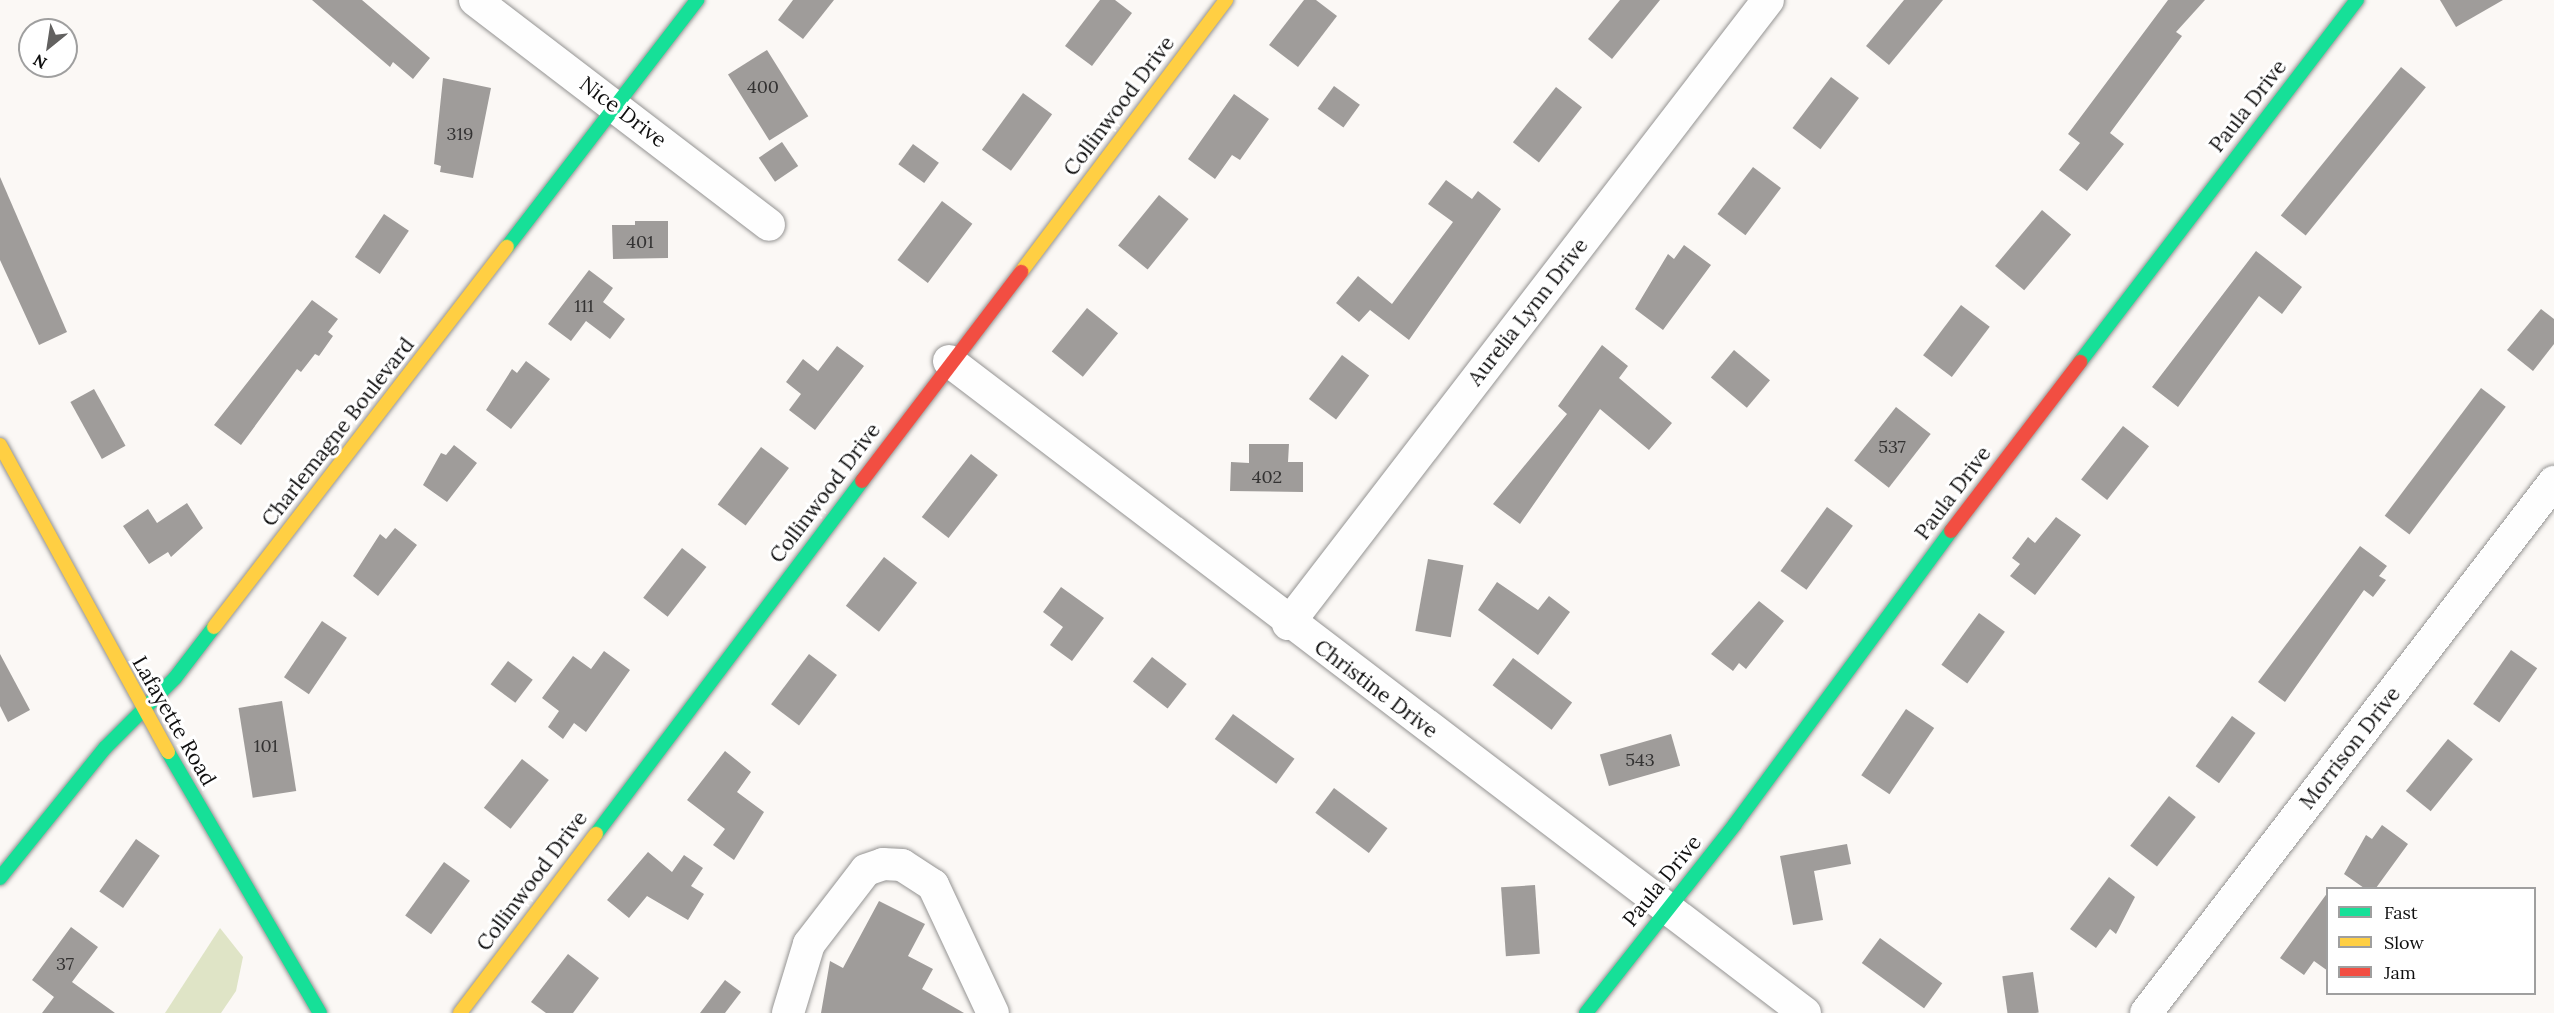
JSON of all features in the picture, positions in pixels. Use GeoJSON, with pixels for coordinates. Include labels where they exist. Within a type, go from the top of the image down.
{"type":"FeatureCollection","features":[{"type":"Feature","properties":{"kind":"street","name":"Nice Drive"},"geometry":{"type":"LineString","coordinates":[[475,0],[769,225]]}},
{"type":"Feature","properties":{"kind":"street","name":"Charlemagne Boulevard"},"geometry":{"type":"LineString","coordinates":[[0,878],[105,748],[175,678],[697,0]]}},
{"type":"Feature","properties":{"kind":"street","name":"Collinwood Drive"},"geometry":{"type":"LineString","coordinates":[[460,1013],[949,362],[1226,0]]}},
{"type":"Feature","properties":{"kind":"street","name":"Aurelia Lynn Drive"},"geometry":{"type":"LineString","coordinates":[[1288,624],[1768,0]]}},
{"type":"Feature","properties":{"kind":"street","name":"Paula Drive"},"geometry":{"type":"LineString","coordinates":[[1586,1013],[2357,0]]}},
{"type":"Feature","properties":{"kind":"street","name":"Christine Drive"},"geometry":{"type":"LineString","coordinates":[[949,362],[1288,624],[1668,906],[1805,1013]]}},
{"type":"Feature","properties":{"kind":"street","name":"Lafayette Road"},"geometry":{"type":"LineString","coordinates":[[0,444],[143,710],[320,1013]]}},
{"type":"Feature","properties":{"kind":"street","name":"Morrison Drive"},"geometry":{"type":"LineString","coordinates":[[2145,1013],[2554,482]]}},
{"type":"Feature","properties":{"kind":"street"},"geometry":{"type":"LineString","coordinates":[[788,1013],[809,944],[866,870],[883,864],[902,865],[933,885],[993,1013]]}},
{"type":"Feature","properties":{"kind":"green space"},"geometry":{"type":"Polygon","coordinates":[[[220,928],[243,957],[236,991],[221,1013],[165,1013],[220,928]]]}},
{"type":"Feature","properties":{"kind":"building"},"geometry":{"type":"Polygon","coordinates":[[[312,0],[362,0],[430,58],[413,79],[393,62],[390,67],[312,0]]]}},
{"type":"Feature","properties":{"kind":"building"},"geometry":{"type":"Polygon","coordinates":[[[793,0],[834,0],[803,39],[778,20],[793,0]]]}},
{"type":"Feature","properties":{"kind":"building"},"geometry":{"type":"Polygon","coordinates":[[[1100,0],[1115,0],[1132,13],[1092,66],[1065,46],[1100,0]]]}},
{"type":"Feature","properties":{"kind":"building"},"geometry":{"type":"Polygon","coordinates":[[[1304,0],[1316,0],[1337,16],[1298,67],[1269,45],[1304,0]]]}},
{"type":"Feature","properties":{"kind":"building"},"geometry":{"type":"Polygon","coordinates":[[[1620,0],[1660,0],[1612,59],[1588,39],[1620,0]]]}},
{"type":"Feature","properties":{"kind":"building"},"geometry":{"type":"Polygon","coordinates":[[[1904,0],[1943,0],[1889,65],[1866,46],[1904,0]]]}},
{"type":"Feature","properties":{"kind":"building"},"geometry":{"type":"Polygon","coordinates":[[[2168,0],[2205,0],[2176,32],[2182,36],[2110,133],[2124,144],[2087,191],[2059,170],[2080,143],[2068,134],[2168,0]]]}},
{"type":"Feature","properties":{"kind":"building"},"geometry":{"type":"Polygon","coordinates":[[[2440,0],[2503,0],[2456,27],[2440,0]]]}},
{"type":"Feature","properties":{"kind":"building"},"geometry":{"type":"Polygon","coordinates":[[[767,50],[808,116],[769,141],[728,74],[767,50]]]}},
{"type":"Feature","properties":{"kind":"building"},"geometry":{"type":"Polygon","coordinates":[[[2401,67],[2426,87],[2306,236],[2281,215],[2401,67]]]}},
{"type":"Feature","properties":{"kind":"building"},"geometry":{"type":"Polygon","coordinates":[[[1831,77],[1859,98],[1820,149],[1792,128],[1831,77]]]}},
{"type":"Feature","properties":{"kind":"building"},"geometry":{"type":"Polygon","coordinates":[[[443,78],[491,88],[473,178],[440,172],[441,166],[434,164],[443,78]]]}},
{"type":"Feature","properties":{"kind":"building"},"geometry":{"type":"Polygon","coordinates":[[[1334,86],[1360,105],[1343,127],[1318,109],[1334,86]]]}},
{"type":"Feature","properties":{"kind":"building"},"geometry":{"type":"Polygon","coordinates":[[[1556,87],[1582,107],[1539,162],[1513,142],[1556,87]]]}},
{"type":"Feature","properties":{"kind":"building"},"geometry":{"type":"Polygon","coordinates":[[[1023,93],[1052,114],[1011,171],[982,150],[1023,93]]]}},
{"type":"Feature","properties":{"kind":"building"},"geometry":{"type":"Polygon","coordinates":[[[1234,94],[1269,119],[1240,160],[1232,155],[1215,179],[1188,159],[1234,94]]]}},
{"type":"Feature","properties":{"kind":"building"},"geometry":{"type":"Polygon","coordinates":[[[782,142],[798,166],[775,182],[759,158],[782,142]]]}},
{"type":"Feature","properties":{"kind":"building"},"geometry":{"type":"Polygon","coordinates":[[[913,144],[939,163],[924,183],[898,164],[913,144]]]}},
{"type":"Feature","properties":{"kind":"building"},"geometry":{"type":"Polygon","coordinates":[[[1753,167],[1781,188],[1745,235],[1717,214],[1753,167]]]}},
{"type":"Feature","properties":{"kind":"building"},"geometry":{"type":"Polygon","coordinates":[[[0,177],[67,332],[39,345],[0,260],[0,177]]]}},
{"type":"Feature","properties":{"kind":"building"},"geometry":{"type":"Polygon","coordinates":[[[1446,180],[1472,199],[1478,191],[1501,209],[1409,340],[1370,310],[1359,322],[1336,303],[1358,276],[1392,304],[1453,222],[1428,204],[1446,180]]]}},
{"type":"Feature","properties":{"kind":"building"},"geometry":{"type":"Polygon","coordinates":[[[1159,195],[1189,219],[1148,269],[1118,246],[1159,195]]]}},
{"type":"Feature","properties":{"kind":"building"},"geometry":{"type":"Polygon","coordinates":[[[942,201],[972,224],[928,283],[897,260],[942,201]]]}},
{"type":"Feature","properties":{"kind":"building"},"geometry":{"type":"Polygon","coordinates":[[[2042,210],[2071,234],[2024,290],[1995,266],[2042,210]]]}},
{"type":"Feature","properties":{"kind":"building"},"geometry":{"type":"Polygon","coordinates":[[[384,214],[409,231],[380,274],[355,257],[384,214]]]}},
{"type":"Feature","properties":{"kind":"building"},"geometry":{"type":"Polygon","coordinates":[[[635,221],[668,221],[668,258],[613,259],[612,225],[635,225],[635,221]]]}},
{"type":"Feature","properties":{"kind":"building"},"geometry":{"type":"Polygon","coordinates":[[[1684,245],[1711,265],[1663,330],[1635,309],[1668,254],[1674,259],[1684,245]]]}},
{"type":"Feature","properties":{"kind":"building"},"geometry":{"type":"Polygon","coordinates":[[[2256,251],[2302,287],[2282,314],[2259,296],[2178,407],[2152,387],[2256,251]]]}},
{"type":"Feature","properties":{"kind":"building"},"geometry":{"type":"Polygon","coordinates":[[[589,270],[613,288],[603,302],[625,319],[610,339],[586,321],[571,341],[548,324],[589,270]]]}},
{"type":"Feature","properties":{"kind":"building"},"geometry":{"type":"Polygon","coordinates":[[[312,300],[338,319],[328,332],[333,336],[319,356],[315,354],[301,372],[297,369],[241,445],[214,425],[312,300]]]}},
{"type":"Feature","properties":{"kind":"building"},"geometry":{"type":"Polygon","coordinates":[[[1961,305],[1990,327],[1952,377],[1923,355],[1961,305]]]}},
{"type":"Feature","properties":{"kind":"building"},"geometry":{"type":"Polygon","coordinates":[[[1087,308],[1118,333],[1083,377],[1052,352],[1087,308]]]}},
{"type":"Feature","properties":{"kind":"building"},"geometry":{"type":"Polygon","coordinates":[[[2541,309],[2554,319],[2554,344],[2533,371],[2507,350],[2541,309]]]}},
{"type":"Feature","properties":{"kind":"building"},"geometry":{"type":"Polygon","coordinates":[[[1602,345],[1628,366],[1619,378],[1672,423],[1649,450],[1600,409],[1520,524],[1493,504],[1567,414],[1558,406],[1602,345]]]}},
{"type":"Feature","properties":{"kind":"building"},"geometry":{"type":"Polygon","coordinates":[[[837,346],[864,366],[815,430],[789,410],[801,394],[786,382],[803,359],[818,371],[837,346]]]}},
{"type":"Feature","properties":{"kind":"building"},"geometry":{"type":"Polygon","coordinates":[[[1734,350],[1770,380],[1747,408],[1711,378],[1734,350]]]}},
{"type":"Feature","properties":{"kind":"building"},"geometry":{"type":"Polygon","coordinates":[[[1342,355],[1369,375],[1336,419],[1309,399],[1342,355]]]}},
{"type":"Feature","properties":{"kind":"building"},"geometry":{"type":"Polygon","coordinates":[[[526,361],[550,379],[511,429],[486,410],[512,369],[517,373],[526,361]]]}},
{"type":"Feature","properties":{"kind":"building"},"geometry":{"type":"Polygon","coordinates":[[[2481,388],[2506,407],[2409,534],[2385,516],[2481,388]]]}},
{"type":"Feature","properties":{"kind":"building"},"geometry":{"type":"Polygon","coordinates":[[[94,389],[126,446],[102,459],[70,402],[94,389]]]}},
{"type":"Feature","properties":{"kind":"building"},"geometry":{"type":"Polygon","coordinates":[[[1896,407],[1931,434],[1889,488],[1854,461],[1896,407]]]}},
{"type":"Feature","properties":{"kind":"building"},"geometry":{"type":"Polygon","coordinates":[[[2123,426],[2149,446],[2107,500],[2081,480],[2123,426]]]}},
{"type":"Feature","properties":{"kind":"building"},"geometry":{"type":"Polygon","coordinates":[[[1249,444],[1289,444],[1288,462],[1303,462],[1303,492],[1230,491],[1231,462],[1249,463],[1249,444]]]}},
{"type":"Feature","properties":{"kind":"building"},"geometry":{"type":"Polygon","coordinates":[[[454,445],[477,463],[447,502],[423,485],[441,453],[446,455],[454,445]]]}},
{"type":"Feature","properties":{"kind":"building"},"geometry":{"type":"Polygon","coordinates":[[[761,447],[789,468],[746,526],[718,505],[761,447]]]}},
{"type":"Feature","properties":{"kind":"building"},"geometry":{"type":"Polygon","coordinates":[[[971,454],[998,475],[949,538],[922,517],[971,454]]]}},
{"type":"Feature","properties":{"kind":"building"},"geometry":{"type":"Polygon","coordinates":[[[187,503],[203,528],[171,557],[168,552],[149,564],[123,526],[148,509],[157,523],[187,503]]]}},
{"type":"Feature","properties":{"kind":"building"},"geometry":{"type":"Polygon","coordinates":[[[1827,507],[1853,526],[1806,590],[1781,571],[1827,507]]]}},
{"type":"Feature","properties":{"kind":"building"},"geometry":{"type":"Polygon","coordinates":[[[2056,517],[2081,535],[2035,595],[2010,576],[2020,564],[2012,558],[2028,537],[2035,543],[2056,517]]]}},
{"type":"Feature","properties":{"kind":"building"},"geometry":{"type":"Polygon","coordinates":[[[395,528],[417,545],[378,596],[353,576],[380,534],[386,539],[395,528]]]}},
{"type":"Feature","properties":{"kind":"building"},"geometry":{"type":"Polygon","coordinates":[[[2360,546],[2387,566],[2379,576],[2386,580],[2373,597],[2364,590],[2285,702],[2258,682],[2360,546]]]}},
{"type":"Feature","properties":{"kind":"building"},"geometry":{"type":"Polygon","coordinates":[[[682,548],[706,567],[668,617],[643,598],[682,548]]]}},
{"type":"Feature","properties":{"kind":"building"},"geometry":{"type":"Polygon","coordinates":[[[884,557],[917,583],[879,632],[846,606],[884,557]]]}},
{"type":"Feature","properties":{"kind":"building"},"geometry":{"type":"Polygon","coordinates":[[[1428,559],[1463,565],[1451,637],[1415,631],[1428,559]]]}},
{"type":"Feature","properties":{"kind":"building"},"geometry":{"type":"Polygon","coordinates":[[[1497,582],[1538,610],[1549,596],[1570,612],[1538,655],[1478,610],[1497,582]]]}},
{"type":"Feature","properties":{"kind":"building"},"geometry":{"type":"Polygon","coordinates":[[[1061,587],[1104,618],[1072,661],[1050,645],[1063,627],[1043,612],[1061,587]]]}},
{"type":"Feature","properties":{"kind":"building"},"geometry":{"type":"Polygon","coordinates":[[[1759,601],[1784,621],[1746,669],[1739,663],[1733,671],[1711,654],[1759,601]]]}},
{"type":"Feature","properties":{"kind":"building"},"geometry":{"type":"Polygon","coordinates":[[[1979,613],[2005,632],[1967,684],[1941,665],[1979,613]]]}},
{"type":"Feature","properties":{"kind":"building"},"geometry":{"type":"Polygon","coordinates":[[[322,621],[347,638],[309,694],[284,677],[322,621]]]}},
{"type":"Feature","properties":{"kind":"building"},"geometry":{"type":"Polygon","coordinates":[[[2511,650],[2537,668],[2499,722],[2473,704],[2511,650]]]}},
{"type":"Feature","properties":{"kind":"building"},"geometry":{"type":"Polygon","coordinates":[[[604,651],[630,670],[586,732],[574,723],[563,739],[548,727],[559,711],[542,698],[573,656],[591,669],[604,651]]]}},
{"type":"Feature","properties":{"kind":"building"},"geometry":{"type":"Polygon","coordinates":[[[0,654],[30,710],[8,722],[0,706],[0,654]]]}},
{"type":"Feature","properties":{"kind":"building"},"geometry":{"type":"Polygon","coordinates":[[[809,654],[837,675],[799,725],[771,704],[809,654]]]}},
{"type":"Feature","properties":{"kind":"building"},"geometry":{"type":"Polygon","coordinates":[[[1152,657],[1187,684],[1168,709],[1133,681],[1152,657]]]}},
{"type":"Feature","properties":{"kind":"building"},"geometry":{"type":"Polygon","coordinates":[[[1513,658],[1572,703],[1552,730],[1493,685],[1513,658]]]}},
{"type":"Feature","properties":{"kind":"building"},"geometry":{"type":"Polygon","coordinates":[[[508,661],[533,680],[515,703],[491,684],[508,661]]]}},
{"type":"Feature","properties":{"kind":"building"},"geometry":{"type":"Polygon","coordinates":[[[282,701],[296,791],[253,798],[239,708],[282,701]]]}},
{"type":"Feature","properties":{"kind":"building"},"geometry":{"type":"Polygon","coordinates":[[[1906,709],[1934,728],[1889,794],[1861,775],[1906,709]]]}},
{"type":"Feature","properties":{"kind":"building"},"geometry":{"type":"Polygon","coordinates":[[[1233,714],[1294,759],[1276,784],[1215,739],[1233,714]]]}},
{"type":"Feature","properties":{"kind":"building"},"geometry":{"type":"Polygon","coordinates":[[[2232,716],[2255,733],[2219,783],[2196,766],[2232,716]]]}},
{"type":"Feature","properties":{"kind":"building"},"geometry":{"type":"Polygon","coordinates":[[[1671,734],[1680,766],[1609,786],[1600,754],[1671,734]]]}},
{"type":"Feature","properties":{"kind":"building"},"geometry":{"type":"Polygon","coordinates":[[[2448,739],[2473,759],[2431,811],[2406,791],[2448,739]]]}},
{"type":"Feature","properties":{"kind":"building"},"geometry":{"type":"Polygon","coordinates":[[[725,751],[751,772],[737,792],[764,812],[734,860],[713,845],[725,829],[687,800],[725,751]]]}},
{"type":"Feature","properties":{"kind":"building"},"geometry":{"type":"Polygon","coordinates":[[[522,759],[549,780],[511,829],[484,808],[522,759]]]}},
{"type":"Feature","properties":{"kind":"building"},"geometry":{"type":"Polygon","coordinates":[[[1334,788],[1388,828],[1369,853],[1315,813],[1334,788]]]}},
{"type":"Feature","properties":{"kind":"building"},"geometry":{"type":"Polygon","coordinates":[[[2169,796],[2196,817],[2157,867],[2130,846],[2169,796]]]}},
{"type":"Feature","properties":{"kind":"building"},"geometry":{"type":"Polygon","coordinates":[[[2382,825],[2408,844],[2377,887],[2363,887],[2344,874],[2366,835],[2372,839],[2382,825]]]}},
{"type":"Feature","properties":{"kind":"building"},"geometry":{"type":"Polygon","coordinates":[[[136,839],[160,856],[123,908],[99,891],[136,839]]]}},
{"type":"Feature","properties":{"kind":"building"},"geometry":{"type":"Polygon","coordinates":[[[1847,844],[1851,864],[1814,871],[1823,920],[1793,925],[1780,856],[1847,844]]]}},
{"type":"Feature","properties":{"kind":"building"},"geometry":{"type":"Polygon","coordinates":[[[648,852],[672,872],[684,855],[703,868],[691,886],[704,894],[688,920],[647,896],[629,918],[607,900],[648,852]]]}},
{"type":"Feature","properties":{"kind":"building"},"geometry":{"type":"Polygon","coordinates":[[[444,862],[470,881],[431,934],[405,915],[444,862]]]}},
{"type":"Feature","properties":{"kind":"building"},"geometry":{"type":"Polygon","coordinates":[[[2109,877],[2135,897],[2116,934],[2110,929],[2096,948],[2070,929],[2109,877]]]}},
{"type":"Feature","properties":{"kind":"building"},"geometry":{"type":"Polygon","coordinates":[[[1535,885],[1540,954],[1506,956],[1501,887],[1535,885]]]}},
{"type":"Feature","properties":{"kind":"building"},"geometry":{"type":"Polygon","coordinates":[[[2326,895],[2326,970],[2314,961],[2304,975],[2280,958],[2326,895]]]}},
{"type":"Feature","properties":{"kind":"building"},"geometry":{"type":"Polygon","coordinates":[[[879,901],[925,924],[908,956],[933,969],[922,989],[964,1013],[821,1013],[830,961],[843,968],[879,901]]]}},
{"type":"Feature","properties":{"kind":"building"},"geometry":{"type":"Polygon","coordinates":[[[71,927],[98,947],[72,982],[115,1013],[42,1013],[54,997],[32,980],[71,927]]]}},
{"type":"Feature","properties":{"kind":"building"},"geometry":{"type":"Polygon","coordinates":[[[1880,938],[1942,983],[1924,1008],[1862,963],[1880,938]]]}},
{"type":"Feature","properties":{"kind":"building"},"geometry":{"type":"Polygon","coordinates":[[[568,954],[599,978],[573,1013],[546,1013],[531,1002],[568,954]]]}},
{"type":"Feature","properties":{"kind":"building"},"geometry":{"type":"Polygon","coordinates":[[[2033,972],[2039,1013],[2007,1013],[2002,976],[2033,972]]]}},
{"type":"Feature","properties":{"kind":"building"},"geometry":{"type":"Polygon","coordinates":[[[725,980],[741,992],[725,1013],[700,1013],[725,980]]]}},
{"type":"Feature","properties":{"kind":"traffic: fast"},"geometry":{"type":"LineString","coordinates":[[507,247],[697,0]]}},
{"type":"Feature","properties":{"kind":"traffic: fast"},"geometry":{"type":"LineString","coordinates":[[2080,362],[2357,0]]}},
{"type":"Feature","properties":{"kind":"traffic: fast"},"geometry":{"type":"LineString","coordinates":[[596,834],[862,481]]}},
{"type":"Feature","properties":{"kind":"traffic: fast"},"geometry":{"type":"LineString","coordinates":[[1586,1013],[1735,824],[1951,531]]}},
{"type":"Feature","properties":{"kind":"traffic: fast"},"geometry":{"type":"LineString","coordinates":[[0,878],[105,748],[175,678],[214,627]]}},
{"type":"Feature","properties":{"kind":"traffic: fast"},"geometry":{"type":"LineString","coordinates":[[168,752],[320,1013]]}},
{"type":"Feature","properties":{"kind":"traffic: slow"},"geometry":{"type":"LineString","coordinates":[[1021,272],[1226,0]]}},
{"type":"Feature","properties":{"kind":"traffic: slow"},"geometry":{"type":"LineString","coordinates":[[214,627],[507,247]]}},
{"type":"Feature","properties":{"kind":"traffic: slow"},"geometry":{"type":"LineString","coordinates":[[0,445],[168,752]]}},
{"type":"Feature","properties":{"kind":"traffic: slow"},"geometry":{"type":"LineString","coordinates":[[460,1013],[596,834]]}},
{"type":"Feature","properties":{"kind":"traffic: jam"},"geometry":{"type":"LineString","coordinates":[[862,481],[1021,272]]}},
{"type":"Feature","properties":{"kind":"traffic: jam"},"geometry":{"type":"LineString","coordinates":[[1951,531],[2080,362]]}}]}
